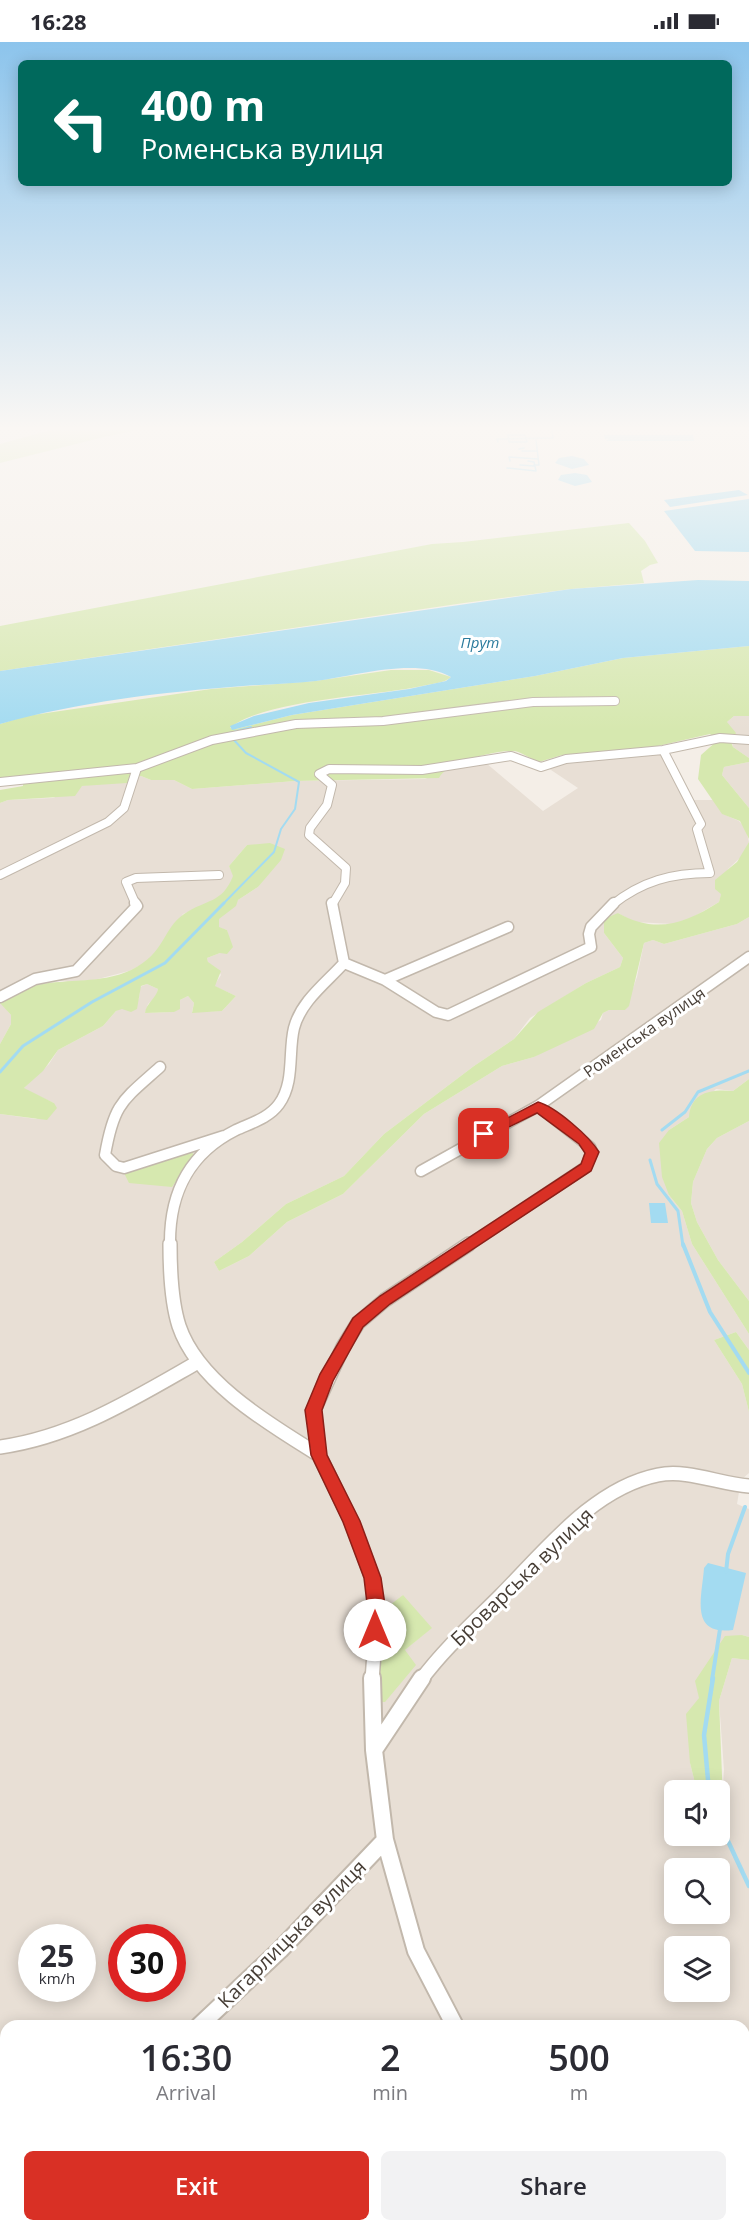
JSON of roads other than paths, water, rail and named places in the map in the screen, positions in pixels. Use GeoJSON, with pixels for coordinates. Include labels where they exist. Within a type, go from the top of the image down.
{"type":"FeatureCollection","features":[{"type":"Feature","properties":{"kind":"street"},"geometry":{"type":"LineString","coordinates":[[0,782],[137,768],[212,740],[296,724],[383,721],[533,702],[615,701]]}},
{"type":"Feature","properties":{"kind":"street"},"geometry":{"type":"LineString","coordinates":[[344,963],[332,904],[347,883],[346,868],[309,835],[310,828],[332,793],[332,785],[319,776],[321,770],[422,770],[511,756],[541,766],[566,759],[663,750],[720,738],[749,741]]}},
{"type":"Feature","properties":{"kind":"street"},"geometry":{"type":"LineString","coordinates":[[344,963],[385,980],[395,989],[415,997],[435,1012],[448,1015],[591,947],[589,934],[597,918],[605,909],[648,882],[684,873],[710,873],[697,829],[701,825],[663,750]]}},
{"type":"Feature","properties":{"kind":"street"},"geometry":{"type":"LineString","coordinates":[[0,875],[108,822],[124,808],[137,768]]}},
{"type":"Feature","properties":{"kind":"street"},"geometry":{"type":"LineString","coordinates":[[0,997],[24,982],[69,975],[81,968],[137,906],[126,887],[126,882],[136,878],[219,875]]}},
{"type":"Feature","properties":{"kind":"street"},"geometry":{"type":"LineString","coordinates":[[385,980],[508,927]]}},
{"type":"Feature","properties":{"kind":"street","name":"Роменська вулиця"},"geometry":{"type":"LineString","coordinates":[[421,1171],[484,1134],[538,1107],[749,957]]}},
{"type":"Feature","properties":{"kind":"street"},"geometry":{"type":"LineString","coordinates":[[160,1067],[123,1100],[111,1120],[105,1155],[116,1166],[124,1168],[227,1134],[264,1116],[278,1106],[285,1094],[295,1026],[313,996],[344,963]]}},
{"type":"Feature","properties":{"kind":"street"},"geometry":{"type":"LineString","coordinates":[[452,2020],[416,1951],[385,1840],[374,1750],[372,1664],[377,1612],[372,1578],[351,1521],[319,1455],[314,1410],[326,1379],[358,1323],[385,1300],[586,1167],[592,1152],[590,1147],[538,1107]]}},
{"type":"Feature","properties":{"kind":"street"},"geometry":{"type":"LineString","coordinates":[[227,1134],[192,1167],[177,1188],[169,1212],[170,1260],[180,1328],[198,1362],[266,1422],[319,1455]]}},
{"type":"Feature","properties":{"kind":"street"},"geometry":{"type":"LineString","coordinates":[[0,1447],[45,1439],[72,1429],[119,1408],[198,1362]]}},
{"type":"Feature","properties":{"kind":"street","name":"Броварська вулиця"},"geometry":{"type":"LineString","coordinates":[[374,1750],[439,1657],[590,1509],[622,1489],[657,1475],[682,1473],[734,1486],[749,1486]]}},
{"type":"Feature","properties":{"kind":"street","name":"Кагарлицька вулиця"},"geometry":{"type":"LineString","coordinates":[[205,2020],[280,1950],[385,1840]]}},
{"type":"Feature","properties":{"kind":"water"},"geometry":{"type":"Polygon","coordinates":[[[677,527],[749,527],[749,552],[695,551],[677,527]]]}},
{"type":"Feature","properties":{"kind":"water","name":"Прут"},"geometry":{"type":"Polygon","coordinates":[[[698,580],[749,581],[749,646],[623,658],[535,676],[292,715],[232,730],[230,726],[254,716],[309,703],[409,689],[446,681],[451,677],[421,668],[403,668],[298,683],[213,688],[121,699],[0,724],[0,671],[571,589],[698,580]]]}},
{"type":"Feature","properties":{"kind":"water"},"geometry":{"type":"Polygon","coordinates":[[[649,1203],[665,1203],[668,1223],[651,1223],[649,1203]]]}},
{"type":"Feature","properties":{"kind":"water"},"geometry":{"type":"Polygon","coordinates":[[[708,1563],[746,1573],[733,1630],[719,1630],[710,1627],[704,1621],[701,1602],[704,1568],[708,1563]]]}},
{"type":"Feature","properties":{"kind":"waterway"},"geometry":{"type":"LineString","coordinates":[[230,733],[251,727]]}},
{"type":"Feature","properties":{"kind":"waterway"},"geometry":{"type":"LineString","coordinates":[[222,905],[274,852],[281,829],[295,809],[299,782],[246,753],[233,739]]}},
{"type":"Feature","properties":{"kind":"waterway"},"geometry":{"type":"LineString","coordinates":[[0,1072],[23,1046],[92,1002],[165,963],[224,903]]}},
{"type":"Feature","properties":{"kind":"waterway"},"geometry":{"type":"LineString","coordinates":[[662,1130],[685,1112],[698,1092],[749,1071]]}},
{"type":"Feature","properties":{"kind":"waterway"},"geometry":{"type":"LineString","coordinates":[[650,1160],[657,1184],[678,1211],[683,1246]]}},
{"type":"Feature","properties":{"kind":"waterway"},"geometry":{"type":"LineString","coordinates":[[683,1244],[710,1312],[749,1373]]}},
{"type":"Feature","properties":{"kind":"waterway"},"geometry":{"type":"LineString","coordinates":[[726,1572],[728,1554],[745,1507]]}},
{"type":"Feature","properties":{"kind":"waterway"},"geometry":{"type":"LineString","coordinates":[[712,1680],[720,1629]]}},
{"type":"Feature","properties":{"kind":"waterway"},"geometry":{"type":"LineString","coordinates":[[708,1780],[704,1735],[713,1678]]}},
{"type":"Feature","properties":{"kind":"waterway"},"geometry":{"type":"LineString","coordinates":[[730,1845],[749,1886]]}}]}
